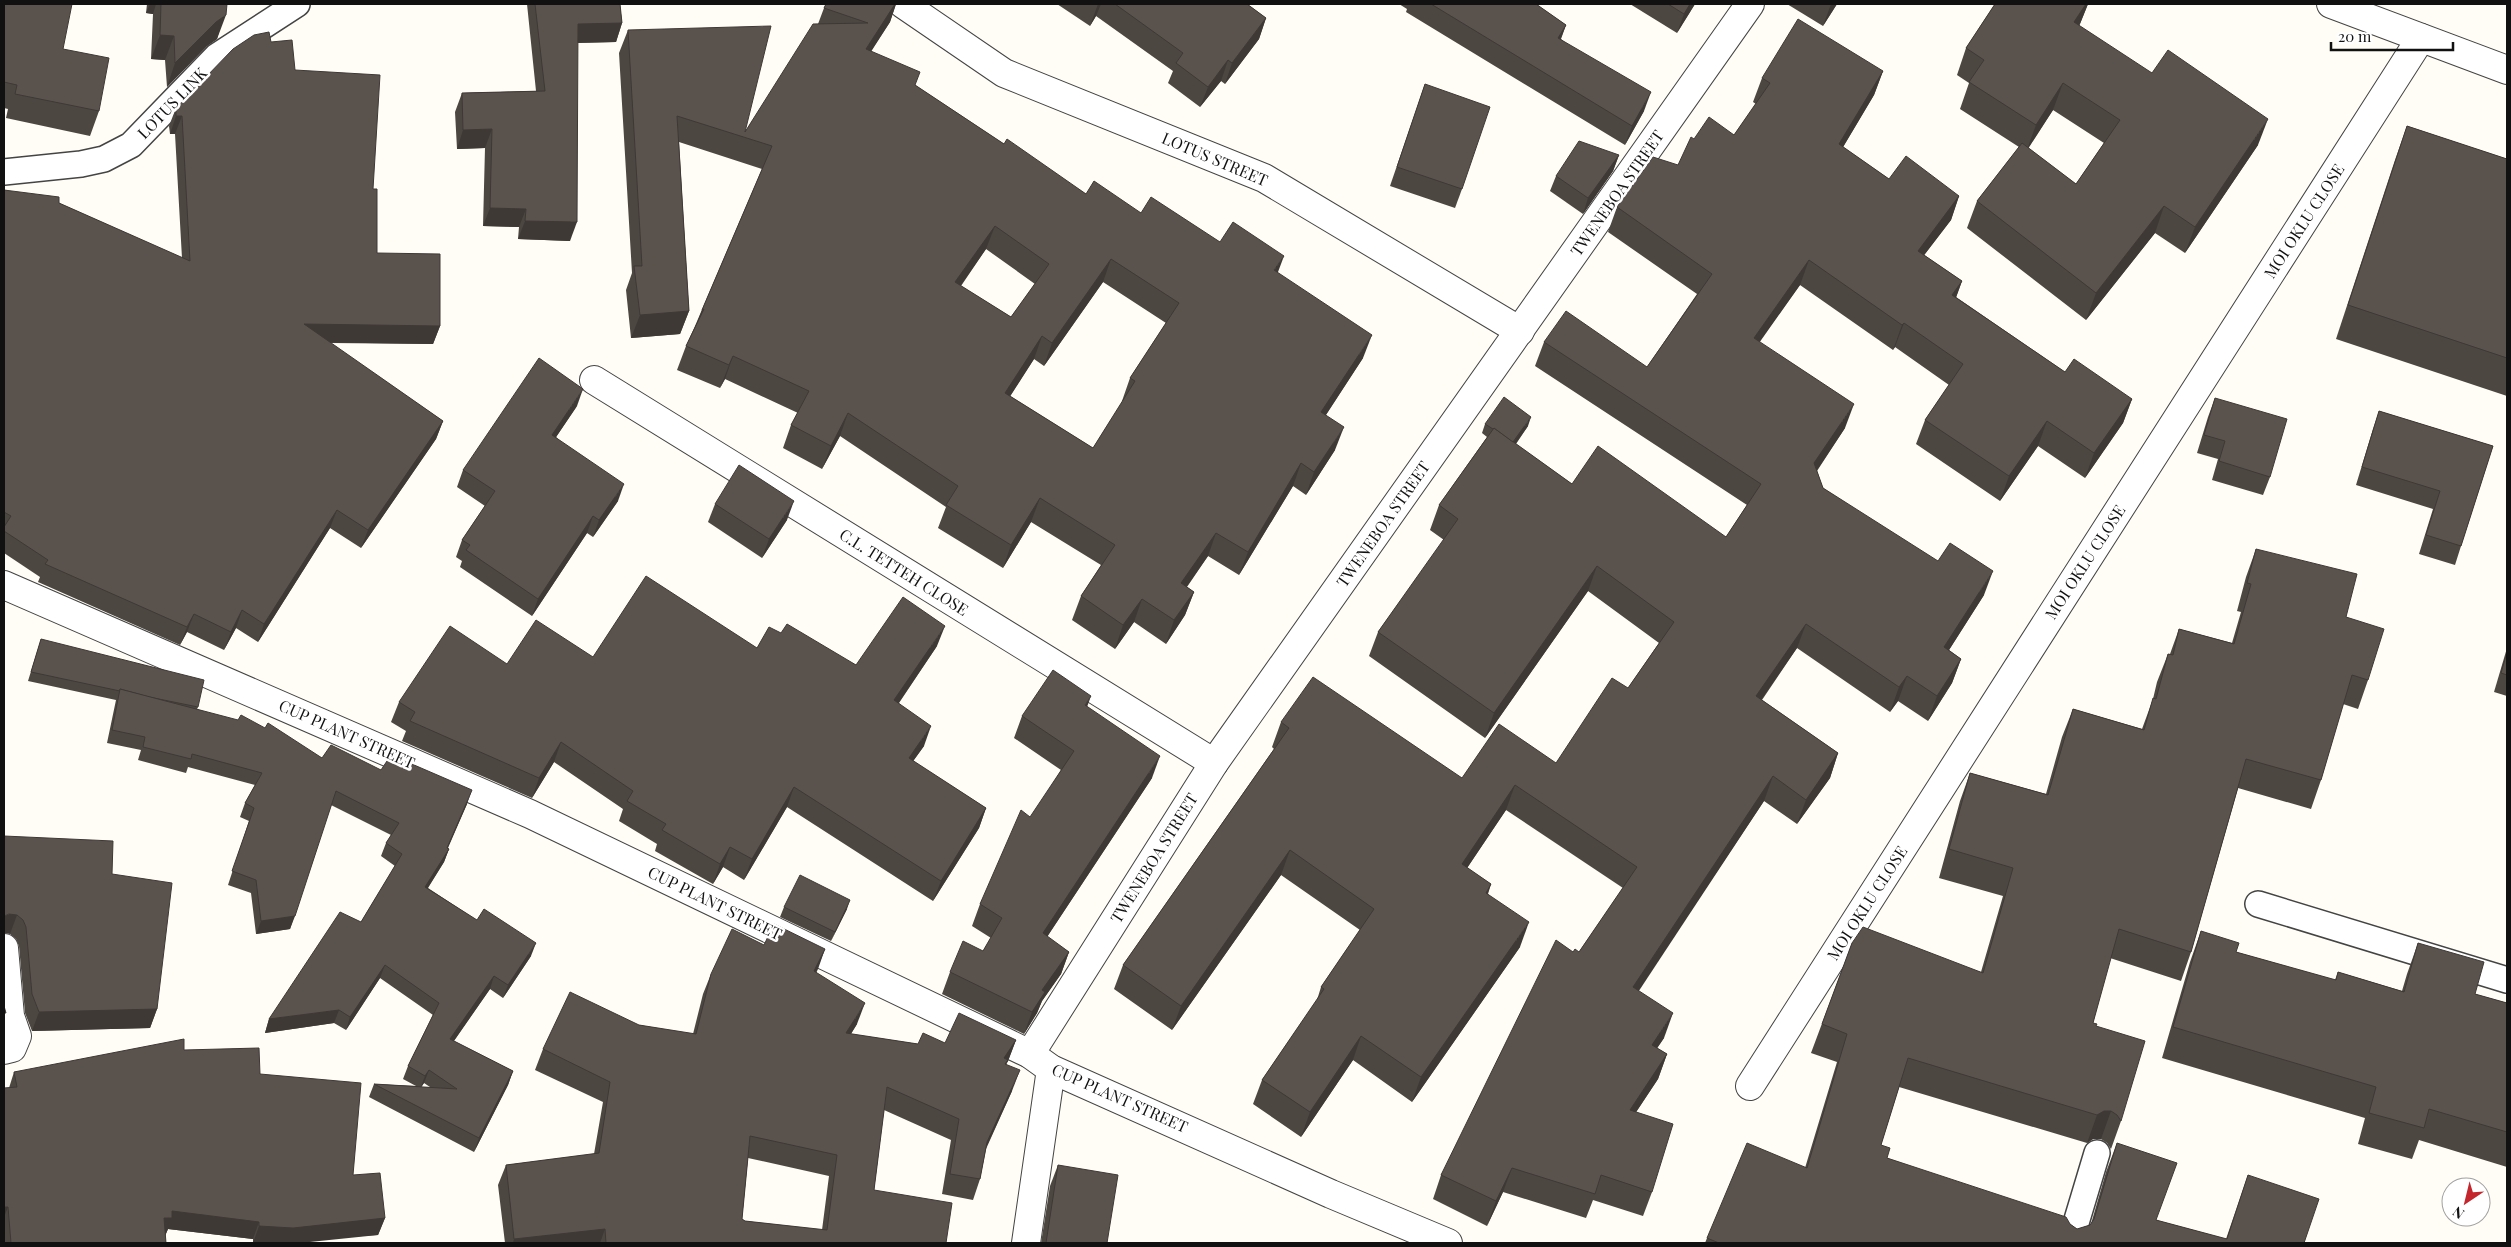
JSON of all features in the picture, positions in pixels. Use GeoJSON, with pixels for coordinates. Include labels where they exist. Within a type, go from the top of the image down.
{"type":"FeatureCollection","features":[{"type":"Feature","properties":{"kind":"street","name":"LOTUS STREET"},"geometry":{"type":"LineString","coordinates":[[903,4],[1004,73],[1264,178],[1520,330]]}},
{"type":"Feature","properties":{"kind":"street","name":"TWENEBOA STREET"},"geometry":{"type":"LineString","coordinates":[[1041,1061],[1214,764],[1750,4]]}},
{"type":"Feature","properties":{"kind":"street"},"geometry":{"type":"LineString","coordinates":[[2331,4],[2507,70]]}},
{"type":"Feature","properties":{"kind":"street","name":"MOI OKLU CLOSE"},"geometry":{"type":"LineString","coordinates":[[1750,1086],[2421,38]]}},
{"type":"Feature","properties":{"kind":"street","name":"C.L. TETTEH CLOSE"},"geometry":{"type":"LineString","coordinates":[[594,380],[1214,764]]}},
{"type":"Feature","properties":{"kind":"street","name":"CUP PLANT STREET"},"geometry":{"type":"LineString","coordinates":[[4,585],[530,814],[1041,1061],[1331,1194],[1448,1243]]}},
{"type":"Feature","properties":{"kind":"street"},"geometry":{"type":"LineString","coordinates":[[4,948],[10,1016],[17,1036],[12,1048],[4,1050]]}},
{"type":"Feature","properties":{"kind":"street"},"geometry":{"type":"LineString","coordinates":[[1026,1243],[1041,1061]]}},
{"type":"Feature","properties":{"kind":"lane","name":"LOTUS LINK"},"geometry":{"type":"LineString","coordinates":[[4,172],[81,164],[104,159],[131,145],[217,56],[297,4]]}},
{"type":"Feature","properties":{"kind":"lane"},"geometry":{"type":"LineString","coordinates":[[2258,904],[2507,980]]}},
{"type":"Feature","properties":{"kind":"lane"},"geometry":{"type":"LineString","coordinates":[[2070,1243],[2097,1153]]}},
{"type":"Feature","properties":{"kind":"building"},"geometry":{"type":"Polygon","coordinates":[[[4,4],[72,4],[63,49],[109,58],[99,111],[15,94],[17,85],[4,82],[4,4]]]}},
{"type":"Feature","properties":{"kind":"building"},"geometry":{"type":"Polygon","coordinates":[[[161,4],[227,4],[226,15],[216,22],[175,63],[174,36],[160,35],[161,4]]]}},
{"type":"Feature","properties":{"kind":"building"},"geometry":{"type":"Polygon","coordinates":[[[535,4],[620,4],[622,23],[578,24],[577,222],[525,221],[526,209],[490,208],[492,129],[463,130],[462,93],[545,91],[535,4]]]}},
{"type":"Feature","properties":{"kind":"building"},"geometry":{"type":"Polygon","coordinates":[[[826,4],[895,4],[866,49],[920,72],[915,85],[1004,144],[1007,139],[1086,194],[1094,181],[1141,213],[1151,197],[1220,242],[1233,222],[1284,256],[1274,270],[1372,335],[1321,412],[1344,427],[1314,472],[1301,463],[1248,552],[1216,533],[1181,583],[1194,592],[1174,620],[1142,599],[1123,625],[1081,596],[1115,545],[1040,498],[1011,545],[946,505],[958,486],[848,413],[831,446],[791,425],[809,391],[733,356],[729,365],[686,346],[704,309],[702,310],[772,146],[677,116],[689,311],[640,315],[634,266],[642,266],[628,30],[771,26],[745,132],[813,24],[868,23],[824,8],[826,4]],[[995,226],[955,282],[1011,317],[1049,264],[995,226]],[[1111,259],[1052,343],[1042,336],[1005,393],[1093,448],[1135,381],[1130,378],[1179,303],[1111,259]]]}},
{"type":"Feature","properties":{"kind":"building"},"geometry":{"type":"Polygon","coordinates":[[[1115,4],[1247,4],[1266,18],[1232,63],[1228,60],[1208,87],[1176,63],[1183,53],[1115,4]]]}},
{"type":"Feature","properties":{"kind":"building"},"geometry":{"type":"Polygon","coordinates":[[[1431,4],[1536,4],[1566,25],[1558,38],[1651,92],[1632,126],[1431,4]]]}},
{"type":"Feature","properties":{"kind":"building"},"geometry":{"type":"Polygon","coordinates":[[[1668,4],[1690,4],[1684,14],[1668,4]]]}},
{"type":"Feature","properties":{"kind":"building"},"geometry":{"type":"Polygon","coordinates":[[[1995,4],[2086,4],[2074,22],[2152,73],[2168,50],[2268,119],[2195,227],[2164,206],[2096,293],[1977,201],[2022,143],[2076,184],[2120,120],[2063,83],[2036,125],[1969,82],[1984,60],[1966,48],[1995,4]]]}},
{"type":"Feature","properties":{"kind":"building"},"geometry":{"type":"Polygon","coordinates":[[[1798,19],[1883,71],[1839,144],[1889,179],[1906,156],[1959,196],[1918,251],[1962,281],[1952,295],[2065,372],[2074,359],[2132,399],[2094,453],[2047,421],[2009,476],[1925,420],[1963,364],[1904,323],[1902,325],[1809,260],[1754,338],[1854,404],[1814,463],[1823,488],[1938,561],[1950,543],[1993,571],[1944,647],[1961,659],[1937,696],[1907,676],[1899,687],[1806,624],[1756,696],[1838,753],[1806,800],[1773,776],[1633,987],[1673,1013],[1652,1045],[1667,1054],[1630,1110],[1673,1124],[1652,1192],[1601,1175],[1595,1194],[1512,1168],[1496,1201],[1441,1175],[1556,940],[1573,952],[1575,949],[1579,952],[1637,867],[1515,785],[1462,864],[1491,884],[1486,893],[1529,922],[1421,1077],[1361,1036],[1310,1112],[1262,1080],[1324,989],[1321,987],[1374,909],[1290,850],[1181,1006],[1123,965],[1289,728],[1281,722],[1313,677],[1462,778],[1499,724],[1556,763],[1612,678],[1628,688],[1674,622],[1597,566],[1494,713],[1378,632],[1458,519],[1439,505],[1494,428],[1572,484],[1598,446],[1726,537],[1761,484],[1544,342],[1566,311],[1647,367],[1712,274],[1617,207],[1653,157],[1678,165],[1691,137],[1694,139],[1709,117],[1734,135],[1770,83],[1762,78],[1798,19]]]}},
{"type":"Feature","properties":{"kind":"building"},"geometry":{"type":"Polygon","coordinates":[[[269,32],[271,42],[292,40],[295,70],[380,75],[373,189],[377,189],[377,253],[440,254],[440,326],[304,324],[443,421],[368,530],[337,510],[264,624],[242,610],[231,632],[194,614],[187,627],[45,564],[48,560],[4,531],[4,527],[11,516],[4,512],[4,190],[59,197],[59,203],[190,261],[182,116],[176,116],[176,108],[233,49],[254,35],[269,32]]]}},
{"type":"Feature","properties":{"kind":"building"},"geometry":{"type":"Polygon","coordinates":[[[1425,84],[1490,107],[1462,189],[1397,167],[1425,84]]]}},
{"type":"Feature","properties":{"kind":"building"},"geometry":{"type":"Polygon","coordinates":[[[2407,126],[2507,159],[2507,358],[2348,305],[2407,126]]]}},
{"type":"Feature","properties":{"kind":"building"},"geometry":{"type":"Polygon","coordinates":[[[1579,141],[1619,155],[1588,198],[1556,176],[1579,141]]]}},
{"type":"Feature","properties":{"kind":"building"},"geometry":{"type":"Polygon","coordinates":[[[539,358],[583,389],[552,435],[624,484],[599,520],[593,516],[538,599],[466,550],[470,545],[462,540],[495,491],[463,470],[539,358]]]}},
{"type":"Feature","properties":{"kind":"building"},"geometry":{"type":"Polygon","coordinates":[[[1504,397],[1531,417],[1513,442],[1494,428],[1485,424],[1504,397]]]}},
{"type":"Feature","properties":{"kind":"building"},"geometry":{"type":"Polygon","coordinates":[[[2215,398],[2287,419],[2270,477],[2219,461],[2225,441],[2204,435],[2215,398]]]}},
{"type":"Feature","properties":{"kind":"building"},"geometry":{"type":"Polygon","coordinates":[[[2379,411],[2493,446],[2461,546],[2426,535],[2440,491],[2362,467],[2379,411]]]}},
{"type":"Feature","properties":{"kind":"building"},"geometry":{"type":"Polygon","coordinates":[[[739,465],[794,501],[769,539],[715,504],[739,465]]]}},
{"type":"Feature","properties":{"kind":"building"},"geometry":{"type":"Polygon","coordinates":[[[2256,549],[2357,574],[2346,617],[2384,629],[2368,680],[2352,675],[2321,780],[2246,759],[2191,952],[2119,929],[2093,1023],[2097,1024],[2096,1026],[2145,1041],[2121,1121],[2111,1111],[2104,1111],[2097,1115],[1908,1058],[1881,1145],[1890,1148],[1887,1158],[2066,1217],[2070,1224],[2077,1229],[2090,1225],[2094,1219],[2117,1143],[2177,1163],[2156,1220],[2227,1239],[2248,1175],[2319,1199],[2304,1243],[1719,1243],[1707,1238],[1747,1143],[1807,1168],[1847,1034],[1822,1024],[1852,943],[1863,927],[1983,973],[2013,868],[1949,849],[1970,773],[2048,795],[2073,709],[2144,730],[2153,698],[2156,699],[2168,654],[2173,655],[2179,629],[2234,644],[2251,584],[2247,583],[2256,549]]]}},
{"type":"Feature","properties":{"kind":"building"},"geometry":{"type":"Polygon","coordinates":[[[646,576],[757,648],[769,627],[781,633],[787,624],[856,665],[903,597],[945,626],[894,700],[931,726],[909,758],[986,808],[941,881],[794,787],[752,859],[730,847],[720,864],[662,830],[666,824],[627,801],[633,791],[561,742],[539,778],[410,721],[415,712],[399,702],[450,626],[507,664],[536,620],[593,657],[646,576]]]}},
{"type":"Feature","properties":{"kind":"building"},"geometry":{"type":"Polygon","coordinates":[[[41,639],[204,680],[198,707],[120,689],[120,691],[31,672],[41,639]]]}},
{"type":"Feature","properties":{"kind":"building"},"geometry":{"type":"Polygon","coordinates":[[[2507,652],[2507,675],[2501,673],[2507,652]]]}},
{"type":"Feature","properties":{"kind":"building"},"geometry":{"type":"Polygon","coordinates":[[[1053,670],[1091,696],[1085,705],[1160,756],[1043,933],[1069,952],[1042,990],[1045,992],[1032,1012],[950,972],[963,941],[983,951],[1002,918],[980,904],[1021,810],[1030,817],[1074,751],[1022,716],[1053,670]]]}},
{"type":"Feature","properties":{"kind":"building"},"geometry":{"type":"Polygon","coordinates":[[[120,689],[238,720],[241,715],[265,728],[268,723],[322,758],[331,745],[381,770],[391,755],[472,790],[447,848],[449,849],[425,887],[477,920],[484,909],[536,943],[508,985],[494,976],[450,1039],[513,1071],[479,1138],[374,1084],[457,1089],[429,1070],[425,1076],[408,1066],[439,1003],[385,965],[350,1017],[339,1010],[269,1019],[340,912],[361,922],[402,854],[386,843],[399,823],[336,791],[295,916],[261,921],[256,880],[232,871],[254,808],[245,803],[262,773],[192,754],[191,759],[143,747],[145,737],[112,730],[120,689]]]}},
{"type":"Feature","properties":{"kind":"building"},"geometry":{"type":"Polygon","coordinates":[[[4,836],[113,841],[112,874],[172,883],[157,1009],[39,1012],[32,994],[26,927],[23,920],[17,915],[9,914],[4,916],[4,836]]]}},
{"type":"Feature","properties":{"kind":"building"},"geometry":{"type":"Polygon","coordinates":[[[800,875],[850,900],[835,932],[784,907],[800,875]]]}},
{"type":"Feature","properties":{"kind":"building"},"geometry":{"type":"Polygon","coordinates":[[[774,924],[825,949],[814,971],[865,1003],[846,1033],[918,1044],[923,1033],[945,1043],[959,1013],[1016,1040],[1004,1058],[1008,1060],[1005,1064],[1020,1070],[987,1142],[980,1179],[950,1174],[959,1119],[887,1087],[874,1190],[952,1203],[946,1243],[606,1243],[605,1229],[514,1239],[506,1165],[599,1153],[610,1082],[543,1049],[570,992],[639,1025],[696,1034],[711,974],[732,929],[764,945],[774,924]],[[750,1136],[742,1219],[745,1221],[827,1230],[837,1155],[750,1136]]]}},
{"type":"Feature","properties":{"kind":"building"},"geometry":{"type":"Polygon","coordinates":[[[2201,931],[2239,943],[2236,952],[2336,980],[2338,972],[2404,992],[2418,943],[2484,962],[2475,994],[2507,1003],[2507,1132],[2429,1109],[2424,1128],[2369,1113],[2376,1087],[2173,1027],[2201,931]]]}},
{"type":"Feature","properties":{"kind":"building"},"geometry":{"type":"Polygon","coordinates":[[[184,1039],[184,1050],[259,1048],[260,1074],[361,1083],[353,1175],[380,1173],[385,1218],[293,1228],[259,1226],[259,1222],[172,1211],[172,1218],[164,1218],[166,1243],[11,1243],[8,1207],[4,1207],[4,1088],[17,1087],[14,1072],[184,1039]]]}},
{"type":"Feature","properties":{"kind":"building"},"geometry":{"type":"Polygon","coordinates":[[[1058,1165],[1118,1175],[1107,1243],[1046,1243],[1058,1165]]]}}]}
